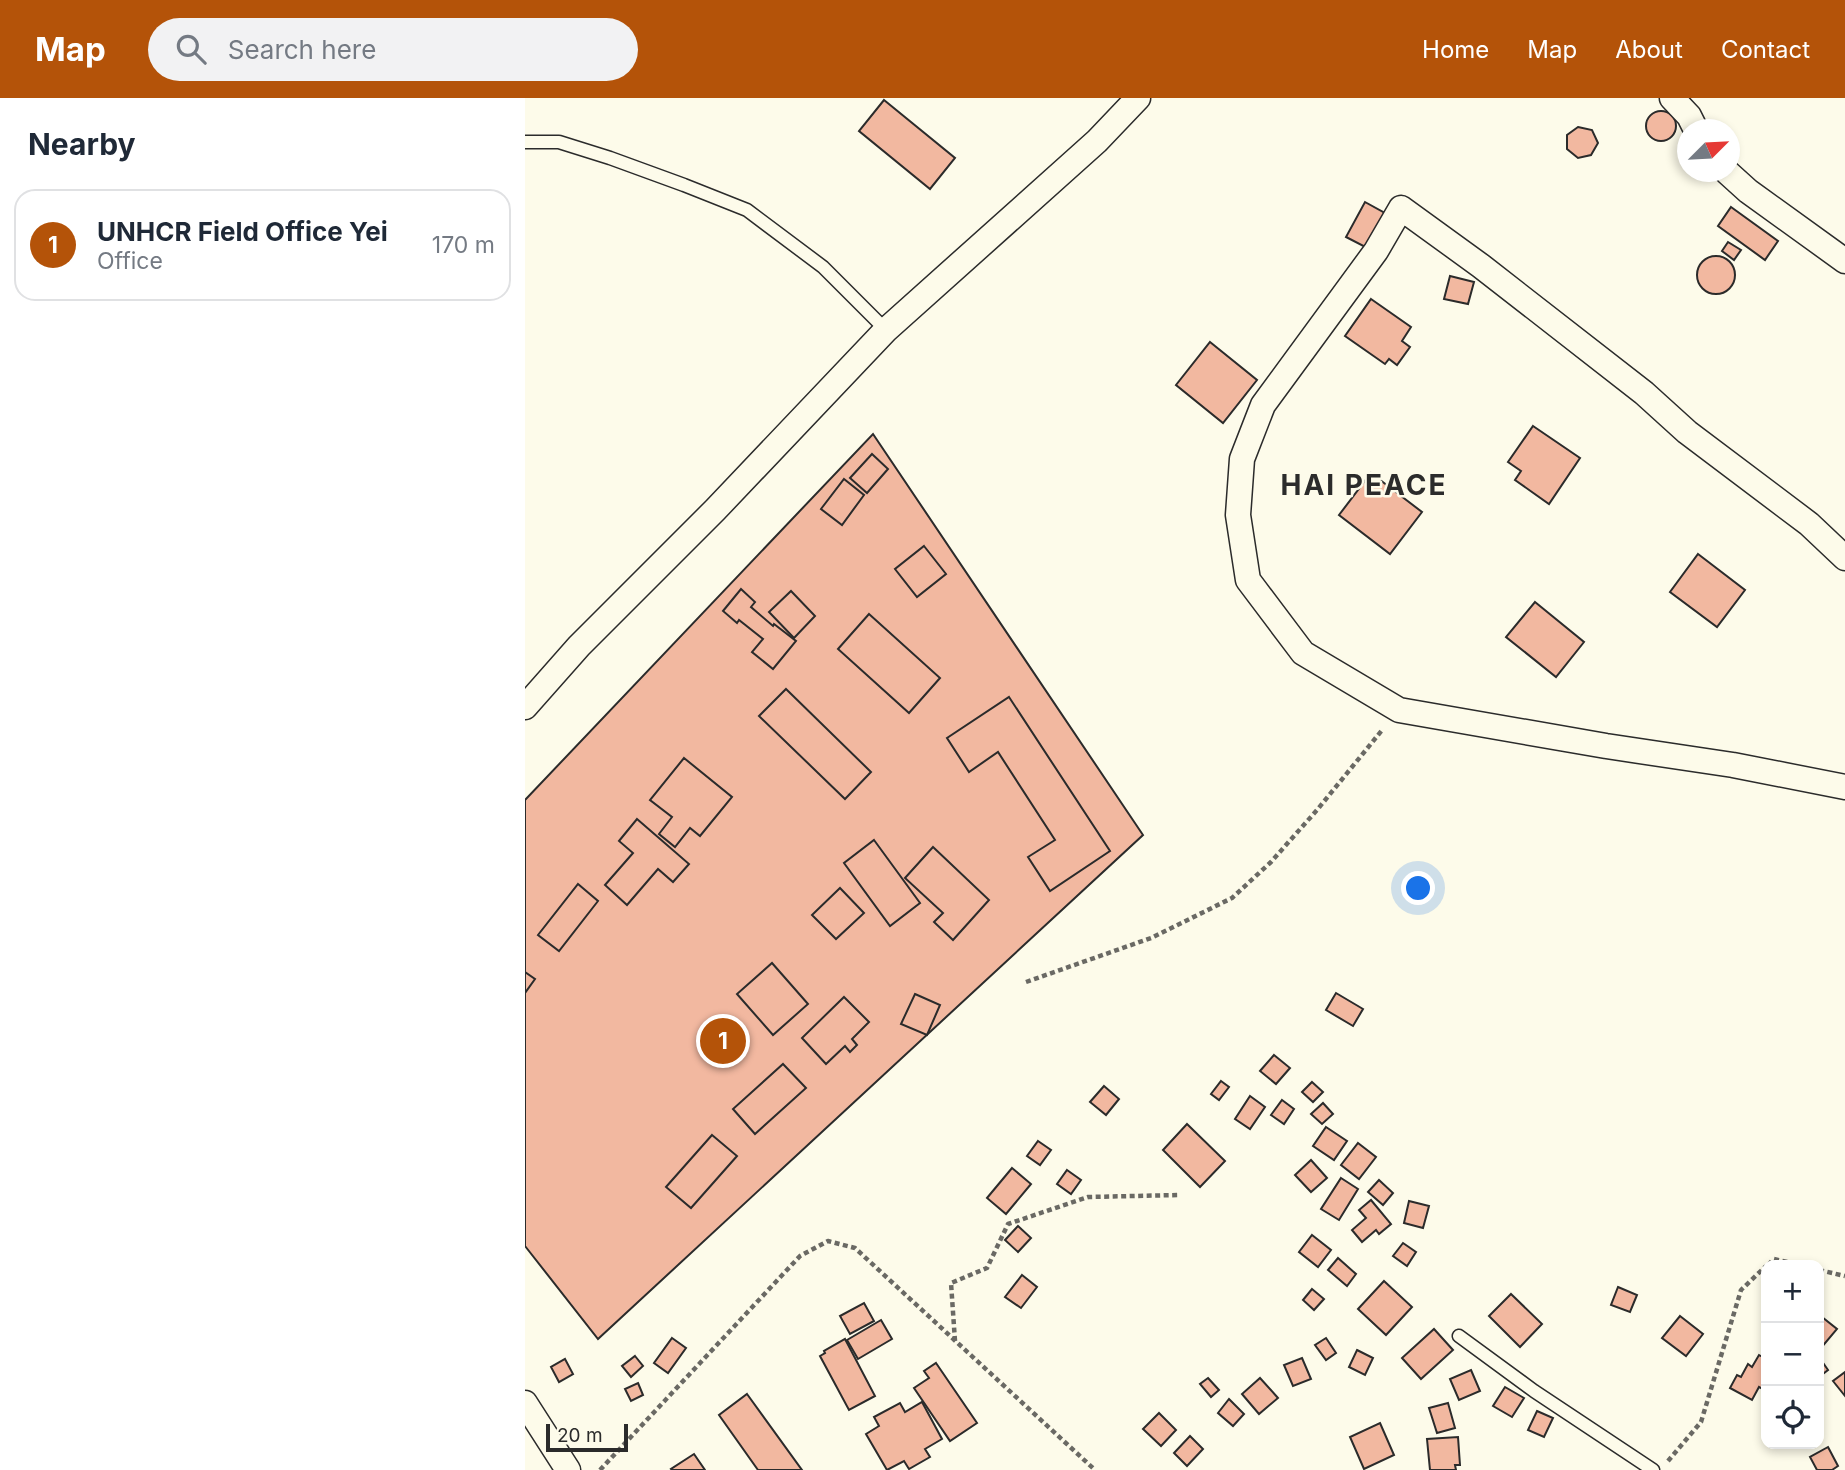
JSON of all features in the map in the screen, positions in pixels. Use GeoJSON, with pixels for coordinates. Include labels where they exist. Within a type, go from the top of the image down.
{"type":"FeatureCollection","features":[{"type":"Feature","properties":{"kind":"street"},"geometry":{"type":"LineString","coordinates":[[525,707],[579,646],[715,510],[886,330],[1087,150],[1138,98]]}},
{"type":"Feature","properties":{"kind":"street"},"geometry":{"type":"LineString","coordinates":[[1672,98],[1690,119]]}},
{"type":"Feature","properties":{"kind":"street"},"geometry":{"type":"LineString","coordinates":[[1738,182],[1845,261]]}},
{"type":"Feature","properties":{"kind":"street"},"geometry":{"type":"LineString","coordinates":[[1845,558],[1809,524],[1686,432],[1644,393],[1401,208],[1376,251],[1263,405],[1242,459],[1238,515],[1248,580],[1303,653],[1399,710],[1733,765],[1845,787]]}},
{"type":"Feature","properties":{"kind":"street"},"geometry":{"type":"LineString","coordinates":[[525,1403],[568,1470]]}},
{"type":"Feature","properties":{"kind":"lane"},"geometry":{"type":"LineString","coordinates":[[525,142],[559,142],[747,210],[823,267],[886,330]]}},
{"type":"Feature","properties":{"kind":"lane"},"geometry":{"type":"LineString","coordinates":[[1459,1336],[1534,1391],[1653,1470]]}},
{"type":"Feature","properties":{"kind":"path"},"geometry":{"type":"LineString","coordinates":[[1026,982],[1151,937],[1232,898],[1271,862],[1399,710]]}},
{"type":"Feature","properties":{"kind":"path"},"geometry":{"type":"LineString","coordinates":[[955,1342],[951,1283],[988,1268],[1009,1224],[1088,1197],[1180,1195]]}},
{"type":"Feature","properties":{"kind":"path"},"geometry":{"type":"LineString","coordinates":[[600,1470],[800,1256],[828,1241],[855,1248],[1095,1470]]}},
{"type":"Feature","properties":{"kind":"path"},"geometry":{"type":"LineString","coordinates":[[1824,1271],[1845,1276]]}},
{"type":"Feature","properties":{"kind":"path"},"geometry":{"type":"LineString","coordinates":[[1661,1470],[1701,1422],[1741,1290],[1761,1272]]}},
{"type":"Feature","properties":{"kind":"building"},"geometry":{"type":"Polygon","coordinates":[[[884,100],[955,158],[930,189],[859,131],[884,100]]]}},
{"type":"Feature","properties":{"kind":"building"},"geometry":{"type":"Polygon","coordinates":[[[1661,111],[1672,115],[1676,126],[1672,137],[1661,141],[1650,137],[1646,126],[1650,115],[1661,111]]]}},
{"type":"Feature","properties":{"kind":"building"},"geometry":{"type":"Polygon","coordinates":[[[1578,127],[1592,130],[1598,143],[1591,155],[1578,158],[1567,149],[1567,135],[1578,127]]]}},
{"type":"Feature","properties":{"kind":"building"},"geometry":{"type":"Polygon","coordinates":[[[1365,202],[1392,217],[1373,251],[1346,237],[1365,202]]]}},
{"type":"Feature","properties":{"kind":"building"},"geometry":{"type":"Polygon","coordinates":[[[1731,207],[1778,241],[1765,260],[1718,226],[1731,207]]]}},
{"type":"Feature","properties":{"kind":"building"},"geometry":{"type":"Polygon","coordinates":[[[1728,242],[1741,250],[1734,260],[1722,251],[1728,242]]]}},
{"type":"Feature","properties":{"kind":"building"},"geometry":{"type":"Polygon","coordinates":[[[1716,256],[1730,261],[1735,275],[1730,289],[1716,294],[1702,289],[1697,275],[1702,261],[1716,256]]]}},
{"type":"Feature","properties":{"kind":"building"},"geometry":{"type":"Polygon","coordinates":[[[1450,276],[1474,282],[1468,304],[1444,299],[1450,276]]]}},
{"type":"Feature","properties":{"kind":"building"},"geometry":{"type":"Polygon","coordinates":[[[1371,299],[1411,327],[1402,341],[1410,347],[1397,365],[1389,359],[1385,364],[1345,336],[1371,299]]]}},
{"type":"Feature","properties":{"kind":"building"},"geometry":{"type":"Polygon","coordinates":[[[1210,342],[1257,380],[1223,423],[1176,385],[1210,342]]]}},
{"type":"Feature","properties":{"kind":"building"},"geometry":{"type":"Polygon","coordinates":[[[1533,426],[1580,458],[1549,504],[1515,480],[1521,471],[1508,462],[1533,426]]]}},
{"type":"Feature","properties":{"kind":"building"},"geometry":{"type":"Polygon","coordinates":[[[873,434],[1143,835],[598,1339],[525,1246],[525,800],[873,434]]]}},
{"type":"Feature","properties":{"kind":"building"},"geometry":{"type":"Polygon","coordinates":[[[872,454],[888,469],[867,493],[850,478],[872,454]]]}},
{"type":"Feature","properties":{"kind":"building"},"geometry":{"type":"Polygon","coordinates":[[[1371,473],[1422,512],[1390,554],[1339,515],[1371,473]]]}},
{"type":"Feature","properties":{"kind":"building"},"geometry":{"type":"Polygon","coordinates":[[[844,479],[864,495],[842,525],[821,509],[844,479]]]}},
{"type":"Feature","properties":{"kind":"building"},"geometry":{"type":"Polygon","coordinates":[[[924,546],[946,574],[917,597],[895,569],[924,546]]]}},
{"type":"Feature","properties":{"kind":"building"},"geometry":{"type":"Polygon","coordinates":[[[1698,554],[1745,590],[1717,627],[1670,592],[1698,554]]]}},
{"type":"Feature","properties":{"kind":"building"},"geometry":{"type":"Polygon","coordinates":[[[741,589],[755,602],[751,607],[796,641],[773,669],[752,652],[763,639],[723,611],[741,589]]]}},
{"type":"Feature","properties":{"kind":"building"},"geometry":{"type":"Polygon","coordinates":[[[791,591],[815,616],[794,638],[769,612],[791,591]]]}},
{"type":"Feature","properties":{"kind":"building"},"geometry":{"type":"Polygon","coordinates":[[[1535,602],[1584,642],[1556,677],[1506,637],[1535,602]]]}},
{"type":"Feature","properties":{"kind":"building"},"geometry":{"type":"Polygon","coordinates":[[[869,614],[940,678],[909,713],[838,649],[869,614]]]}},
{"type":"Feature","properties":{"kind":"building"},"geometry":{"type":"Polygon","coordinates":[[[786,689],[871,772],[845,799],[759,716],[786,689]]]}},
{"type":"Feature","properties":{"kind":"building"},"geometry":{"type":"Polygon","coordinates":[[[1009,697],[1110,851],[1050,891],[1028,857],[1055,840],[998,752],[969,772],[947,738],[1009,697]]]}},
{"type":"Feature","properties":{"kind":"building"},"geometry":{"type":"Polygon","coordinates":[[[684,758],[732,797],[700,836],[690,828],[675,847],[659,834],[672,817],[650,800],[684,758]]]}},
{"type":"Feature","properties":{"kind":"building"},"geometry":{"type":"Polygon","coordinates":[[[637,819],[689,864],[673,882],[658,869],[627,905],[605,885],[633,853],[619,841],[637,819]]]}},
{"type":"Feature","properties":{"kind":"building"},"geometry":{"type":"Polygon","coordinates":[[[874,840],[920,903],[890,926],[844,863],[874,840]]]}},
{"type":"Feature","properties":{"kind":"building"},"geometry":{"type":"Polygon","coordinates":[[[933,847],[989,900],[953,940],[934,922],[943,913],[905,878],[933,847]]]}},
{"type":"Feature","properties":{"kind":"building"},"geometry":{"type":"Polygon","coordinates":[[[578,884],[598,901],[559,951],[538,935],[578,884]]]}},
{"type":"Feature","properties":{"kind":"building"},"geometry":{"type":"Polygon","coordinates":[[[840,888],[864,913],[836,939],[812,915],[840,888]]]}},
{"type":"Feature","properties":{"kind":"building"},"geometry":{"type":"Polygon","coordinates":[[[772,963],[808,1004],[773,1035],[737,994],[772,963]]]}},
{"type":"Feature","properties":{"kind":"building"},"geometry":{"type":"Polygon","coordinates":[[[525,972],[535,979],[525,993],[525,972]]]}},
{"type":"Feature","properties":{"kind":"building"},"geometry":{"type":"Polygon","coordinates":[[[1336,993],[1363,1009],[1353,1026],[1326,1010],[1336,993]]]}},
{"type":"Feature","properties":{"kind":"building"},"geometry":{"type":"Polygon","coordinates":[[[915,994],[940,1005],[927,1035],[901,1024],[915,994]]]}},
{"type":"Feature","properties":{"kind":"building"},"geometry":{"type":"Polygon","coordinates":[[[844,997],[869,1022],[852,1039],[857,1045],[850,1052],[845,1046],[826,1064],[802,1038],[844,997]]]}},
{"type":"Feature","properties":{"kind":"building"},"geometry":{"type":"Polygon","coordinates":[[[1274,1055],[1290,1068],[1276,1084],[1260,1071],[1274,1055]]]}},
{"type":"Feature","properties":{"kind":"building"},"geometry":{"type":"Polygon","coordinates":[[[783,1064],[806,1088],[755,1134],[733,1109],[783,1064]]]}},
{"type":"Feature","properties":{"kind":"building"},"geometry":{"type":"Polygon","coordinates":[[[1221,1081],[1229,1087],[1219,1100],[1211,1094],[1221,1081]]]}},
{"type":"Feature","properties":{"kind":"building"},"geometry":{"type":"Polygon","coordinates":[[[1312,1082],[1323,1092],[1313,1102],[1302,1092],[1312,1082]]]}},
{"type":"Feature","properties":{"kind":"building"},"geometry":{"type":"Polygon","coordinates":[[[1104,1086],[1119,1099],[1106,1115],[1090,1102],[1104,1086]]]}},
{"type":"Feature","properties":{"kind":"building"},"geometry":{"type":"Polygon","coordinates":[[[1250,1096],[1265,1107],[1250,1129],[1235,1119],[1250,1096]]]}},
{"type":"Feature","properties":{"kind":"building"},"geometry":{"type":"Polygon","coordinates":[[[1282,1100],[1294,1109],[1284,1124],[1271,1115],[1282,1100]]]}},
{"type":"Feature","properties":{"kind":"building"},"geometry":{"type":"Polygon","coordinates":[[[1323,1103],[1333,1114],[1322,1124],[1311,1114],[1323,1103]]]}},
{"type":"Feature","properties":{"kind":"building"},"geometry":{"type":"Polygon","coordinates":[[[1187,1124],[1225,1161],[1200,1187],[1163,1150],[1187,1124]]]}},
{"type":"Feature","properties":{"kind":"building"},"geometry":{"type":"Polygon","coordinates":[[[1326,1127],[1347,1141],[1334,1160],[1313,1146],[1326,1127]]]}},
{"type":"Feature","properties":{"kind":"building"},"geometry":{"type":"Polygon","coordinates":[[[712,1135],[737,1156],[691,1208],[666,1187],[712,1135]]]}},
{"type":"Feature","properties":{"kind":"building"},"geometry":{"type":"Polygon","coordinates":[[[1038,1141],[1051,1150],[1040,1165],[1027,1156],[1038,1141]]]}},
{"type":"Feature","properties":{"kind":"building"},"geometry":{"type":"Polygon","coordinates":[[[1358,1143],[1376,1157],[1359,1179],[1341,1165],[1358,1143]]]}},
{"type":"Feature","properties":{"kind":"building"},"geometry":{"type":"Polygon","coordinates":[[[1311,1160],[1327,1178],[1311,1192],[1295,1175],[1311,1160]]]}},
{"type":"Feature","properties":{"kind":"building"},"geometry":{"type":"Polygon","coordinates":[[[1012,1168],[1031,1184],[1006,1214],[987,1198],[1012,1168]]]}},
{"type":"Feature","properties":{"kind":"building"},"geometry":{"type":"Polygon","coordinates":[[[1067,1170],[1081,1180],[1071,1194],[1057,1184],[1067,1170]]]}},
{"type":"Feature","properties":{"kind":"building"},"geometry":{"type":"Polygon","coordinates":[[[1341,1178],[1358,1189],[1339,1220],[1321,1209],[1341,1178]]]}},
{"type":"Feature","properties":{"kind":"building"},"geometry":{"type":"Polygon","coordinates":[[[1379,1180],[1393,1193],[1383,1205],[1368,1192],[1379,1180]]]}},
{"type":"Feature","properties":{"kind":"building"},"geometry":{"type":"Polygon","coordinates":[[[1371,1200],[1391,1224],[1379,1234],[1376,1230],[1362,1242],[1352,1230],[1366,1218],[1359,1210],[1371,1200]]]}},
{"type":"Feature","properties":{"kind":"building"},"geometry":{"type":"Polygon","coordinates":[[[1409,1201],[1429,1206],[1423,1228],[1404,1223],[1409,1201]]]}},
{"type":"Feature","properties":{"kind":"building"},"geometry":{"type":"Polygon","coordinates":[[[1018,1226],[1031,1238],[1018,1252],[1005,1240],[1018,1226]]]}},
{"type":"Feature","properties":{"kind":"building"},"geometry":{"type":"Polygon","coordinates":[[[1312,1235],[1331,1250],[1318,1267],[1299,1252],[1312,1235]]]}},
{"type":"Feature","properties":{"kind":"building"},"geometry":{"type":"Polygon","coordinates":[[[1403,1243],[1416,1252],[1407,1266],[1393,1256],[1403,1243]]]}},
{"type":"Feature","properties":{"kind":"building"},"geometry":{"type":"Polygon","coordinates":[[[1338,1258],[1356,1274],[1347,1286],[1328,1270],[1338,1258]]]}},
{"type":"Feature","properties":{"kind":"building"},"geometry":{"type":"Polygon","coordinates":[[[1022,1275],[1037,1287],[1021,1308],[1005,1297],[1022,1275]]]}},
{"type":"Feature","properties":{"kind":"building"},"geometry":{"type":"Polygon","coordinates":[[[1384,1281],[1412,1307],[1386,1335],[1358,1309],[1384,1281]]]}},
{"type":"Feature","properties":{"kind":"building"},"geometry":{"type":"Polygon","coordinates":[[[1618,1287],[1637,1295],[1630,1312],[1611,1305],[1618,1287]]]}},
{"type":"Feature","properties":{"kind":"building"},"geometry":{"type":"Polygon","coordinates":[[[1312,1289],[1324,1299],[1314,1310],[1303,1300],[1312,1289]]]}},
{"type":"Feature","properties":{"kind":"building"},"geometry":{"type":"Polygon","coordinates":[[[1511,1294],[1542,1324],[1520,1347],[1489,1316],[1511,1294]]]}},
{"type":"Feature","properties":{"kind":"building"},"geometry":{"type":"Polygon","coordinates":[[[864,1303],[874,1321],[850,1334],[840,1316],[864,1303]]]}},
{"type":"Feature","properties":{"kind":"building"},"geometry":{"type":"Polygon","coordinates":[[[1680,1316],[1703,1334],[1686,1356],[1662,1338],[1680,1316]]]}},
{"type":"Feature","properties":{"kind":"building"},"geometry":{"type":"Polygon","coordinates":[[[1824,1319],[1837,1329],[1824,1344],[1824,1319]]]}},
{"type":"Feature","properties":{"kind":"building"},"geometry":{"type":"Polygon","coordinates":[[[881,1320],[892,1339],[858,1359],[847,1340],[881,1320]]]}},
{"type":"Feature","properties":{"kind":"building"},"geometry":{"type":"Polygon","coordinates":[[[1434,1329],[1453,1350],[1421,1379],[1402,1358],[1434,1329]]]}},
{"type":"Feature","properties":{"kind":"building"},"geometry":{"type":"Polygon","coordinates":[[[672,1338],[686,1348],[668,1373],[654,1363],[672,1338]]]}},
{"type":"Feature","properties":{"kind":"building"},"geometry":{"type":"Polygon","coordinates":[[[1326,1338],[1336,1353],[1326,1360],[1315,1345],[1326,1338]]]}},
{"type":"Feature","properties":{"kind":"building"},"geometry":{"type":"Polygon","coordinates":[[[845,1339],[875,1396],[849,1410],[820,1356],[845,1339]]]}},
{"type":"Feature","properties":{"kind":"building"},"geometry":{"type":"Polygon","coordinates":[[[1357,1350],[1373,1358],[1365,1375],[1349,1367],[1357,1350]]]}},
{"type":"Feature","properties":{"kind":"building"},"geometry":{"type":"Polygon","coordinates":[[[1759,1355],[1761,1356],[1761,1388],[1759,1387],[1752,1400],[1730,1388],[1737,1375],[1741,1377],[1748,1364],[1752,1367],[1759,1355]]]}},
{"type":"Feature","properties":{"kind":"building"},"geometry":{"type":"Polygon","coordinates":[[[635,1356],[643,1366],[631,1377],[622,1366],[635,1356]]]}},
{"type":"Feature","properties":{"kind":"building"},"geometry":{"type":"Polygon","coordinates":[[[1302,1358],[1311,1379],[1293,1386],[1284,1365],[1302,1358]]]}},
{"type":"Feature","properties":{"kind":"building"},"geometry":{"type":"Polygon","coordinates":[[[565,1359],[573,1374],[559,1382],[551,1367],[565,1359]]]}},
{"type":"Feature","properties":{"kind":"building"},"geometry":{"type":"Polygon","coordinates":[[[936,1363],[977,1423],[950,1441],[914,1388],[929,1378],[924,1371],[936,1363]]]}},
{"type":"Feature","properties":{"kind":"building"},"geometry":{"type":"Polygon","coordinates":[[[1471,1370],[1480,1391],[1459,1400],[1450,1379],[1471,1370]]]}},
{"type":"Feature","properties":{"kind":"building"},"geometry":{"type":"Polygon","coordinates":[[[1845,1372],[1845,1396],[1833,1381],[1845,1372]]]}},
{"type":"Feature","properties":{"kind":"building"},"geometry":{"type":"Polygon","coordinates":[[[1208,1378],[1219,1390],[1211,1397],[1200,1384],[1208,1378]]]}},
{"type":"Feature","properties":{"kind":"building"},"geometry":{"type":"Polygon","coordinates":[[[1260,1378],[1278,1398],[1259,1414],[1242,1394],[1260,1378]]]}},
{"type":"Feature","properties":{"kind":"building"},"geometry":{"type":"Polygon","coordinates":[[[638,1383],[643,1395],[631,1401],[625,1389],[638,1383]]]}},
{"type":"Feature","properties":{"kind":"building"},"geometry":{"type":"Polygon","coordinates":[[[1505,1387],[1524,1398],[1512,1417],[1493,1406],[1505,1387]]]}},
{"type":"Feature","properties":{"kind":"building"},"geometry":{"type":"Polygon","coordinates":[[[747,1394],[802,1470],[758,1470],[719,1415],[747,1394]]]}},
{"type":"Feature","properties":{"kind":"building"},"geometry":{"type":"Polygon","coordinates":[[[1229,1399],[1244,1414],[1233,1426],[1218,1413],[1229,1399]]]}},
{"type":"Feature","properties":{"kind":"building"},"geometry":{"type":"Polygon","coordinates":[[[922,1402],[942,1439],[925,1449],[930,1457],[909,1469],[904,1461],[887,1470],[866,1434],[879,1426],[874,1417],[900,1403],[905,1412],[922,1402]]]}},
{"type":"Feature","properties":{"kind":"building"},"geometry":{"type":"Polygon","coordinates":[[[1448,1403],[1455,1428],[1437,1433],[1429,1408],[1448,1403]]]}},
{"type":"Feature","properties":{"kind":"building"},"geometry":{"type":"Polygon","coordinates":[[[1537,1411],[1553,1418],[1544,1437],[1528,1430],[1537,1411]]]}},
{"type":"Feature","properties":{"kind":"building"},"geometry":{"type":"Polygon","coordinates":[[[1159,1413],[1176,1430],[1161,1446],[1143,1429],[1159,1413]]]}},
{"type":"Feature","properties":{"kind":"building"},"geometry":{"type":"Polygon","coordinates":[[[1380,1423],[1394,1455],[1364,1469],[1350,1437],[1380,1423]]]}},
{"type":"Feature","properties":{"kind":"building"},"geometry":{"type":"Polygon","coordinates":[[[1190,1436],[1203,1449],[1187,1466],[1174,1453],[1190,1436]]]}},
{"type":"Feature","properties":{"kind":"building"},"geometry":{"type":"Polygon","coordinates":[[[1458,1437],[1460,1465],[1455,1465],[1456,1470],[1430,1470],[1427,1439],[1458,1437]]]}},
{"type":"Feature","properties":{"kind":"building"},"geometry":{"type":"Polygon","coordinates":[[[1828,1447],[1838,1466],[1832,1470],[1817,1470],[1810,1457],[1828,1447]]]}},
{"type":"Feature","properties":{"kind":"building"},"geometry":{"type":"Polygon","coordinates":[[[694,1454],[705,1470],[671,1469],[694,1454]]]}},
{"type":"Feature","properties":{"kind":"place","name":"UNHCR Field Office Yei"},"geometry":{"type":"Point","coordinates":[723,1041]}},
{"type":"Feature","properties":{"kind":"district","name":"HAI PEACE"},"geometry":{"type":"Point","coordinates":[1364,485]}}]}
